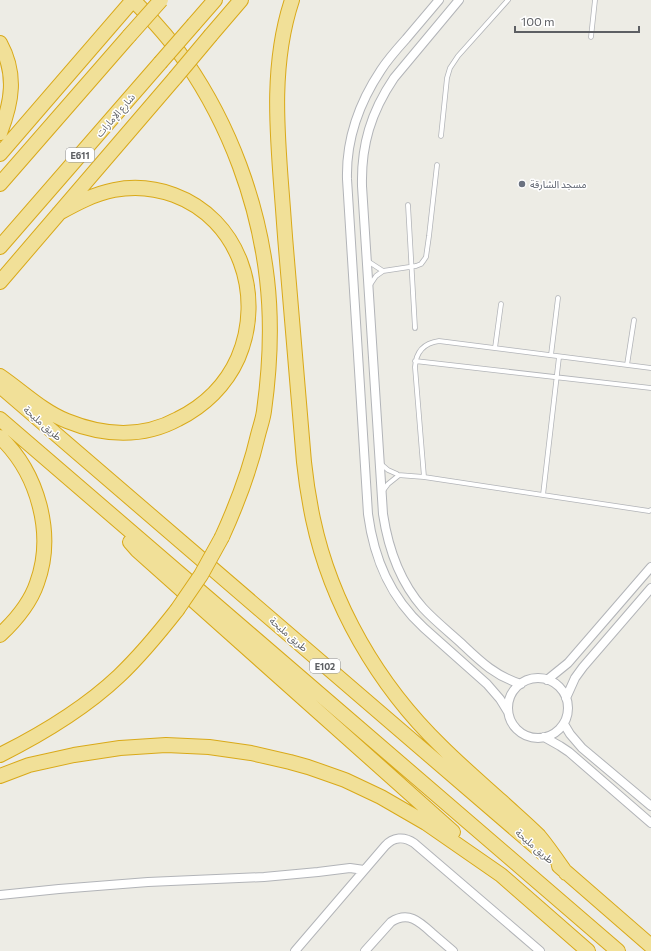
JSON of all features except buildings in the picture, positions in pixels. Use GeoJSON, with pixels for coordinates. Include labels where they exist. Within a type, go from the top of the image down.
{"type":"FeatureCollection","features":[{"type":"Feature","properties":{"kind":"highway"},"geometry":{"type":"LineString","coordinates":[[0,154],[133,0],[156,23],[186,62],[212,104],[233,150],[248,192],[260,235],[267,279],[270,324],[269,368],[264,413],[256,445],[235,507],[222,537],[201,575],[177,610],[149,644],[119,676],[72,713],[48,729],[0,755]]}},
{"type":"Feature","properties":{"kind":"highway"},"geometry":{"type":"LineString","coordinates":[[0,184],[161,0]]}},
{"type":"Feature","properties":{"kind":"highway","name":"شارع الإمارات"},"geometry":{"type":"LineString","coordinates":[[0,247],[215,0]]}},
{"type":"Feature","properties":{"kind":"highway"},"geometry":{"type":"LineString","coordinates":[[0,282],[242,0]]}},
{"type":"Feature","properties":{"kind":"highway"},"geometry":{"type":"LineString","coordinates":[[292,0],[279,60],[276,88],[276,116],[288,283],[304,462],[313,520],[321,549],[341,604],[354,630],[380,674],[401,703],[440,745],[528,825],[553,854],[566,873]]}},
{"type":"Feature","properties":{"kind":"highway"},"geometry":{"type":"LineString","coordinates":[[0,43],[4,50],[11,75],[10,96],[6,118],[0,133]]}},
{"type":"Feature","properties":{"kind":"highway"},"geometry":{"type":"LineString","coordinates":[[0,376],[49,412],[66,421],[101,431],[120,433],[138,432],[173,422],[190,413],[204,403],[218,390],[229,375],[238,358],[248,323],[248,288],[239,257],[222,228],[210,216],[197,206],[166,192],[133,188],[116,189],[99,193],[80,201],[59,213]]}},
{"type":"Feature","properties":{"kind":"highway","name":"طريق مليحة"},"geometry":{"type":"LineString","coordinates":[[0,386],[651,946]]}},
{"type":"Feature","properties":{"kind":"highway","name":"E102"},"geometry":{"type":"LineString","coordinates":[[0,419],[618,951]]}},
{"type":"Feature","properties":{"kind":"highway"},"geometry":{"type":"LineString","coordinates":[[0,437],[14,452],[30,480],[41,510],[44,542],[41,571],[32,596],[18,617],[0,635]]}},
{"type":"Feature","properties":{"kind":"highway"},"geometry":{"type":"LineString","coordinates":[[84,492],[137,550],[360,750],[588,951]]}},
{"type":"Feature","properties":{"kind":"highway"},"geometry":{"type":"LineString","coordinates":[[0,776],[30,765],[120,748],[166,745],[209,747],[251,753],[308,767],[345,780],[381,797],[426,823],[501,875]]}},
{"type":"Feature","properties":{"kind":"street"},"geometry":{"type":"LineString","coordinates":[[439,0],[389,58],[381,70],[366,95],[354,124],[350,139],[347,165],[368,514],[377,556],[394,593],[408,613],[487,684],[500,699],[518,731],[533,738],[544,738],[553,734],[564,724],[567,714],[567,703],[566,698],[560,688],[547,680],[536,678],[525,681],[513,691],[510,696],[508,712]]}},
{"type":"Feature","properties":{"kind":"street"},"geometry":{"type":"LineString","coordinates":[[459,0],[394,78],[386,90],[374,115],[364,150],[362,174],[366,256],[381,494],[385,527],[392,554],[403,577],[423,608],[486,666],[504,678],[521,684]]}},
{"type":"Feature","properties":{"kind":"street"},"geometry":{"type":"LineString","coordinates":[[352,256],[366,256]]}},
{"type":"Feature","properties":{"kind":"street"},"geometry":{"type":"LineString","coordinates":[[355,306],[369,304]]}},
{"type":"Feature","properties":{"kind":"street"},"geometry":{"type":"LineString","coordinates":[[547,680],[568,663],[651,567]]}},
{"type":"Feature","properties":{"kind":"street"},"geometry":{"type":"LineString","coordinates":[[566,698],[575,678],[583,667],[651,588]]}},
{"type":"Feature","properties":{"kind":"street"},"geometry":{"type":"LineString","coordinates":[[564,724],[582,748],[651,806]]}},
{"type":"Feature","properties":{"kind":"street"},"geometry":{"type":"LineString","coordinates":[[544,738],[569,752],[651,823]]}},
{"type":"Feature","properties":{"kind":"street"},"geometry":{"type":"LineString","coordinates":[[295,951],[385,846],[395,839],[403,838],[410,841],[540,951]]}},
{"type":"Feature","properties":{"kind":"street"},"geometry":{"type":"LineString","coordinates":[[0,895],[148,882],[291,875],[350,868],[364,870]]}},
{"type":"Feature","properties":{"kind":"street"},"geometry":{"type":"LineString","coordinates":[[365,951],[391,922],[403,917],[412,918],[420,922],[453,951]]}},
{"type":"Feature","properties":{"kind":"lane"},"geometry":{"type":"LineString","coordinates":[[441,136],[447,78],[450,68],[458,56],[508,0]]}},
{"type":"Feature","properties":{"kind":"lane"},"geometry":{"type":"LineString","coordinates":[[591,37],[595,0]]}},
{"type":"Feature","properties":{"kind":"lane"},"geometry":{"type":"LineString","coordinates":[[369,287],[373,280],[383,270],[416,266],[421,264],[426,257],[437,165]]}},
{"type":"Feature","properties":{"kind":"lane"},"geometry":{"type":"LineString","coordinates":[[408,205],[416,328]]}},
{"type":"Feature","properties":{"kind":"lane"},"geometry":{"type":"LineString","coordinates":[[366,256],[383,270]]}},
{"type":"Feature","properties":{"kind":"lane"},"geometry":{"type":"LineString","coordinates":[[551,355],[558,298]]}},
{"type":"Feature","properties":{"kind":"lane"},"geometry":{"type":"LineString","coordinates":[[495,348],[501,304]]}},
{"type":"Feature","properties":{"kind":"lane"},"geometry":{"type":"LineString","coordinates":[[627,365],[634,320]]}},
{"type":"Feature","properties":{"kind":"lane"},"geometry":{"type":"LineString","coordinates":[[424,477],[414,367],[418,353],[429,344],[439,341],[651,368]]}},
{"type":"Feature","properties":{"kind":"lane"},"geometry":{"type":"LineString","coordinates":[[543,495],[559,357]]}},
{"type":"Feature","properties":{"kind":"lane"},"geometry":{"type":"LineString","coordinates":[[415,361],[651,388]]}},
{"type":"Feature","properties":{"kind":"lane"},"geometry":{"type":"LineString","coordinates":[[379,461],[385,468],[398,475],[424,477],[649,511],[651,510]]}},
{"type":"Feature","properties":{"kind":"lane"},"geometry":{"type":"LineString","coordinates":[[381,494],[388,484],[397,478],[398,475]]}},
{"type":"Feature","properties":{"kind":"place","name":"مسجد الشارقة"},"geometry":{"type":"Point","coordinates":[522,184]}}]}
